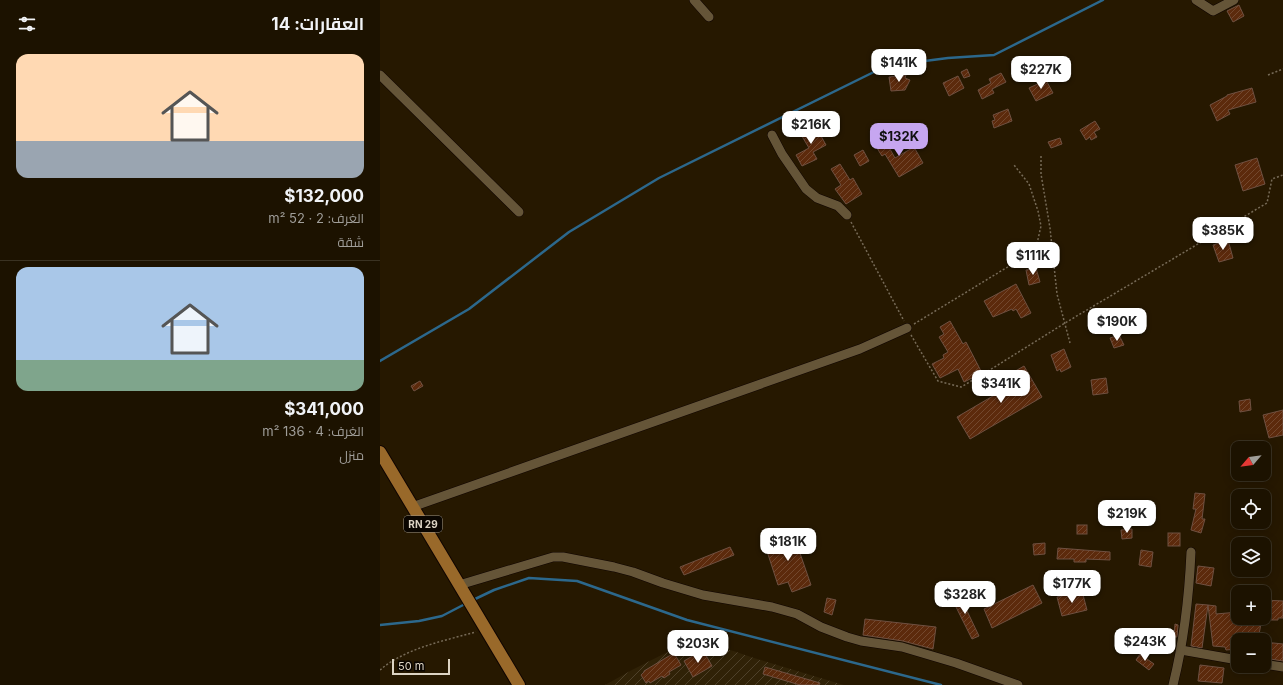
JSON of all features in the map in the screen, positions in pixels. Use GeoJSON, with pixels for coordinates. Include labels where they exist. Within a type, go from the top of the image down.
{"type":"FeatureCollection","features":[{"type":"Feature","properties":{"kind":"main road","name":"RN 29"},"geometry":{"type":"LineString","coordinates":[[380,452],[519,685]]}},
{"type":"Feature","properties":{"kind":"street"},"geometry":{"type":"LineString","coordinates":[[694,0],[709,17]]}},
{"type":"Feature","properties":{"kind":"street"},"geometry":{"type":"LineString","coordinates":[[1196,0],[1213,11],[1234,0]]}},
{"type":"Feature","properties":{"kind":"street"},"geometry":{"type":"LineString","coordinates":[[380,74],[519,212]]}},
{"type":"Feature","properties":{"kind":"street"},"geometry":{"type":"LineString","coordinates":[[772,135],[782,154],[806,189],[817,198],[838,206],[848,215]]}},
{"type":"Feature","properties":{"kind":"street"},"geometry":{"type":"LineString","coordinates":[[412,507],[860,349],[907,328]]}},
{"type":"Feature","properties":{"kind":"street"},"geometry":{"type":"LineString","coordinates":[[1173,685],[1181,650],[1188,605],[1191,552]]}},
{"type":"Feature","properties":{"kind":"street"},"geometry":{"type":"LineString","coordinates":[[459,585],[553,557],[563,557],[632,572],[703,595],[784,610],[797,614],[821,627],[847,637],[861,641],[902,647],[956,663],[1018,685]]}},
{"type":"Feature","properties":{"kind":"street"},"geometry":{"type":"LineString","coordinates":[[1181,650],[1231,659]]}},
{"type":"Feature","properties":{"kind":"street"},"geometry":{"type":"LineString","coordinates":[[1271,665],[1283,667]]}},
{"type":"Feature","properties":{"kind":"path"},"geometry":{"type":"LineString","coordinates":[[1268,76],[1283,69]]}},
{"type":"Feature","properties":{"kind":"path"},"geometry":{"type":"LineString","coordinates":[[1041,156],[1041,174],[1050,228],[1057,294],[1070,343]]}},
{"type":"Feature","properties":{"kind":"path"},"geometry":{"type":"LineString","coordinates":[[907,328],[1024,257],[1036,248],[1041,226],[1038,210],[1029,184],[1014,164]]}},
{"type":"Feature","properties":{"kind":"path"},"geometry":{"type":"LineString","coordinates":[[848,215],[907,328],[938,381],[961,387],[1065,323],[1267,203],[1272,179],[1283,176]]}},
{"type":"Feature","properties":{"kind":"path"},"geometry":{"type":"LineString","coordinates":[[380,670],[387,664],[420,647],[485,629]]}},
{"type":"Feature","properties":{"kind":"shaded area"},"geometry":{"type":"Polygon","coordinates":[[[695,638],[754,658],[844,685],[605,685],[695,638]]]}},
{"type":"Feature","properties":{"kind":"building"},"geometry":{"type":"Polygon","coordinates":[[[1239,5],[1244,16],[1233,22],[1227,11],[1239,5]]]}},
{"type":"Feature","properties":{"kind":"building"},"geometry":{"type":"Polygon","coordinates":[[[967,69],[970,76],[964,78],[961,72],[967,69]]]}},
{"type":"Feature","properties":{"kind":"building"},"geometry":{"type":"Polygon","coordinates":[[[1001,73],[1006,82],[992,89],[994,93],[982,99],[978,90],[991,83],[989,79],[1001,73]]]}},
{"type":"Feature","properties":{"kind":"building"},"geometry":{"type":"Polygon","coordinates":[[[906,75],[905,78],[910,80],[905,90],[891,91],[889,77],[906,75]]]}},
{"type":"Feature","properties":{"kind":"building"},"geometry":{"type":"Polygon","coordinates":[[[958,76],[964,88],[949,96],[943,83],[958,76]]]}},
{"type":"Feature","properties":{"kind":"building"},"geometry":{"type":"Polygon","coordinates":[[[1046,80],[1053,93],[1036,101],[1029,88],[1046,80]]]}},
{"type":"Feature","properties":{"kind":"building"},"geometry":{"type":"Polygon","coordinates":[[[1252,88],[1256,102],[1228,110],[1230,114],[1217,121],[1210,105],[1227,95],[1252,88]]]}},
{"type":"Feature","properties":{"kind":"building"},"geometry":{"type":"Polygon","coordinates":[[[1008,109],[1012,121],[994,128],[992,121],[995,120],[993,115],[1008,109]]]}},
{"type":"Feature","properties":{"kind":"building"},"geometry":{"type":"Polygon","coordinates":[[[1095,121],[1100,129],[1094,132],[1097,137],[1091,140],[1090,137],[1086,140],[1080,130],[1095,121]]]}},
{"type":"Feature","properties":{"kind":"building"},"geometry":{"type":"Polygon","coordinates":[[[815,125],[826,145],[813,152],[817,159],[802,166],[796,155],[809,148],[800,133],[815,125]]]}},
{"type":"Feature","properties":{"kind":"building"},"geometry":{"type":"Polygon","coordinates":[[[884,135],[886,142],[895,158],[914,147],[923,163],[899,177],[885,154],[882,156],[873,142],[884,135]]]}},
{"type":"Feature","properties":{"kind":"building"},"geometry":{"type":"Polygon","coordinates":[[[1060,138],[1062,144],[1051,148],[1048,142],[1060,138]]]}},
{"type":"Feature","properties":{"kind":"building"},"geometry":{"type":"Polygon","coordinates":[[[863,150],[869,161],[860,166],[854,155],[863,150]]]}},
{"type":"Feature","properties":{"kind":"building"},"geometry":{"type":"Polygon","coordinates":[[[1257,158],[1265,184],[1243,191],[1235,165],[1257,158]]]}},
{"type":"Feature","properties":{"kind":"building"},"geometry":{"type":"Polygon","coordinates":[[[840,164],[850,180],[853,178],[862,194],[846,204],[835,189],[841,185],[831,169],[840,164]]]}},
{"type":"Feature","properties":{"kind":"building"},"geometry":{"type":"Polygon","coordinates":[[[1228,240],[1233,258],[1219,262],[1213,245],[1228,240]]]}},
{"type":"Feature","properties":{"kind":"building"},"geometry":{"type":"Polygon","coordinates":[[[1036,268],[1040,282],[1029,285],[1026,270],[1036,268]]]}},
{"type":"Feature","properties":{"kind":"building"},"geometry":{"type":"Polygon","coordinates":[[[1016,284],[1031,313],[1021,318],[1016,309],[1013,311],[1012,309],[993,317],[984,301],[1016,284]]]}},
{"type":"Feature","properties":{"kind":"building"},"geometry":{"type":"Polygon","coordinates":[[[950,321],[963,344],[966,342],[982,373],[964,382],[958,369],[940,378],[932,364],[944,358],[943,355],[948,352],[939,337],[944,334],[940,327],[950,321]]]}},
{"type":"Feature","properties":{"kind":"building"},"geometry":{"type":"Polygon","coordinates":[[[1119,335],[1124,345],[1114,348],[1110,338],[1119,335]]]}},
{"type":"Feature","properties":{"kind":"building"},"geometry":{"type":"Polygon","coordinates":[[[1064,349],[1071,367],[1061,372],[1060,369],[1057,371],[1051,355],[1064,349]]]}},
{"type":"Feature","properties":{"kind":"building"},"geometry":{"type":"Polygon","coordinates":[[[1024,366],[1042,397],[970,439],[957,417],[1010,386],[1005,377],[1024,366]]]}},
{"type":"Feature","properties":{"kind":"building"},"geometry":{"type":"Polygon","coordinates":[[[1106,378],[1108,393],[1093,395],[1091,380],[1106,378]]]}},
{"type":"Feature","properties":{"kind":"building"},"geometry":{"type":"Polygon","coordinates":[[[420,381],[423,386],[414,391],[411,386],[420,381]]]}},
{"type":"Feature","properties":{"kind":"building"},"geometry":{"type":"Polygon","coordinates":[[[1250,399],[1251,410],[1240,412],[1239,401],[1250,399]]]}},
{"type":"Feature","properties":{"kind":"building"},"geometry":{"type":"Polygon","coordinates":[[[1283,410],[1283,435],[1269,438],[1263,415],[1283,410]]]}},
{"type":"Feature","properties":{"kind":"building"},"geometry":{"type":"Polygon","coordinates":[[[1195,493],[1205,494],[1202,519],[1205,519],[1201,533],[1191,530],[1196,509],[1193,509],[1195,493]]]}},
{"type":"Feature","properties":{"kind":"building"},"geometry":{"type":"Polygon","coordinates":[[[1077,525],[1087,525],[1087,534],[1077,534],[1077,525]]]}},
{"type":"Feature","properties":{"kind":"building"},"geometry":{"type":"Polygon","coordinates":[[[1132,529],[1132,538],[1122,539],[1121,530],[1132,529]]]}},
{"type":"Feature","properties":{"kind":"building"},"geometry":{"type":"Polygon","coordinates":[[[793,533],[811,585],[792,592],[788,582],[778,585],[764,542],[793,533]]]}},
{"type":"Feature","properties":{"kind":"building"},"geometry":{"type":"Polygon","coordinates":[[[1168,533],[1180,533],[1180,546],[1168,546],[1168,533]]]}},
{"type":"Feature","properties":{"kind":"building"},"geometry":{"type":"Polygon","coordinates":[[[1045,543],[1045,554],[1034,555],[1033,544],[1045,543]]]}},
{"type":"Feature","properties":{"kind":"building"},"geometry":{"type":"Polygon","coordinates":[[[730,547],[734,555],[684,575],[680,567],[730,547]]]}},
{"type":"Feature","properties":{"kind":"building"},"geometry":{"type":"Polygon","coordinates":[[[1058,548],[1110,552],[1110,560],[1086,559],[1086,562],[1074,562],[1074,559],[1057,559],[1058,548]]]}},
{"type":"Feature","properties":{"kind":"building"},"geometry":{"type":"Polygon","coordinates":[[[1141,550],[1153,552],[1151,567],[1139,565],[1141,550]]]}},
{"type":"Feature","properties":{"kind":"building"},"geometry":{"type":"Polygon","coordinates":[[[1198,566],[1214,568],[1211,586],[1196,583],[1198,566]]]}},
{"type":"Feature","properties":{"kind":"building"},"geometry":{"type":"Polygon","coordinates":[[[1033,585],[1042,603],[992,628],[984,609],[1033,585]]]}},
{"type":"Feature","properties":{"kind":"building"},"geometry":{"type":"Polygon","coordinates":[[[1082,591],[1087,610],[1062,616],[1057,597],[1082,591]]]}},
{"type":"Feature","properties":{"kind":"building"},"geometry":{"type":"Polygon","coordinates":[[[958,592],[979,636],[972,639],[950,595],[958,592]]]}},
{"type":"Feature","properties":{"kind":"building"},"geometry":{"type":"Polygon","coordinates":[[[827,598],[836,600],[832,615],[824,612],[827,598]]]}},
{"type":"Feature","properties":{"kind":"building"},"geometry":{"type":"Polygon","coordinates":[[[1271,600],[1283,601],[1283,618],[1278,618],[1278,620],[1271,620],[1271,600]]]}},
{"type":"Feature","properties":{"kind":"building"},"geometry":{"type":"Polygon","coordinates":[[[1196,604],[1208,605],[1202,648],[1191,646],[1196,604]]]}},
{"type":"Feature","properties":{"kind":"building"},"geometry":{"type":"Polygon","coordinates":[[[1208,605],[1216,606],[1216,614],[1231,613],[1231,625],[1261,625],[1259,633],[1231,633],[1231,650],[1226,650],[1225,647],[1213,646],[1208,605]]]}},
{"type":"Feature","properties":{"kind":"building"},"geometry":{"type":"Polygon","coordinates":[[[865,619],[936,627],[933,649],[903,641],[863,635],[865,619]]]}},
{"type":"Feature","properties":{"kind":"building"},"geometry":{"type":"Polygon","coordinates":[[[1175,624],[1178,625],[1177,637],[1174,637],[1175,624]]]}},
{"type":"Feature","properties":{"kind":"building"},"geometry":{"type":"Polygon","coordinates":[[[1271,643],[1283,644],[1283,661],[1271,659],[1271,643]]]}},
{"type":"Feature","properties":{"kind":"building"},"geometry":{"type":"Polygon","coordinates":[[[703,650],[712,666],[693,677],[684,661],[703,650]]]}},
{"type":"Feature","properties":{"kind":"building"},"geometry":{"type":"Polygon","coordinates":[[[674,653],[681,665],[669,672],[670,674],[664,678],[662,676],[650,683],[649,681],[646,683],[641,675],[644,671],[674,653]]]}},
{"type":"Feature","properties":{"kind":"building"},"geometry":{"type":"Polygon","coordinates":[[[1140,654],[1154,664],[1149,670],[1136,660],[1140,654]]]}},
{"type":"Feature","properties":{"kind":"building"},"geometry":{"type":"Polygon","coordinates":[[[1200,665],[1224,668],[1222,683],[1198,681],[1200,665]]]}},
{"type":"Feature","properties":{"kind":"building"},"geometry":{"type":"Polygon","coordinates":[[[765,667],[820,683],[819,685],[800,685],[763,674],[765,667]]]}},
{"type":"Feature","properties":{"kind":"waterway"},"geometry":{"type":"LineString","coordinates":[[380,361],[469,309],[569,232],[659,178],[886,66],[948,58],[994,55],[1103,0]]}},
{"type":"Feature","properties":{"kind":"waterway"},"geometry":{"type":"LineString","coordinates":[[473,600],[494,590],[529,578],[577,581],[687,620],[941,685]]}},
{"type":"Feature","properties":{"kind":"waterway"},"geometry":{"type":"LineString","coordinates":[[380,625],[419,621],[442,616],[467,603]]}}]}
